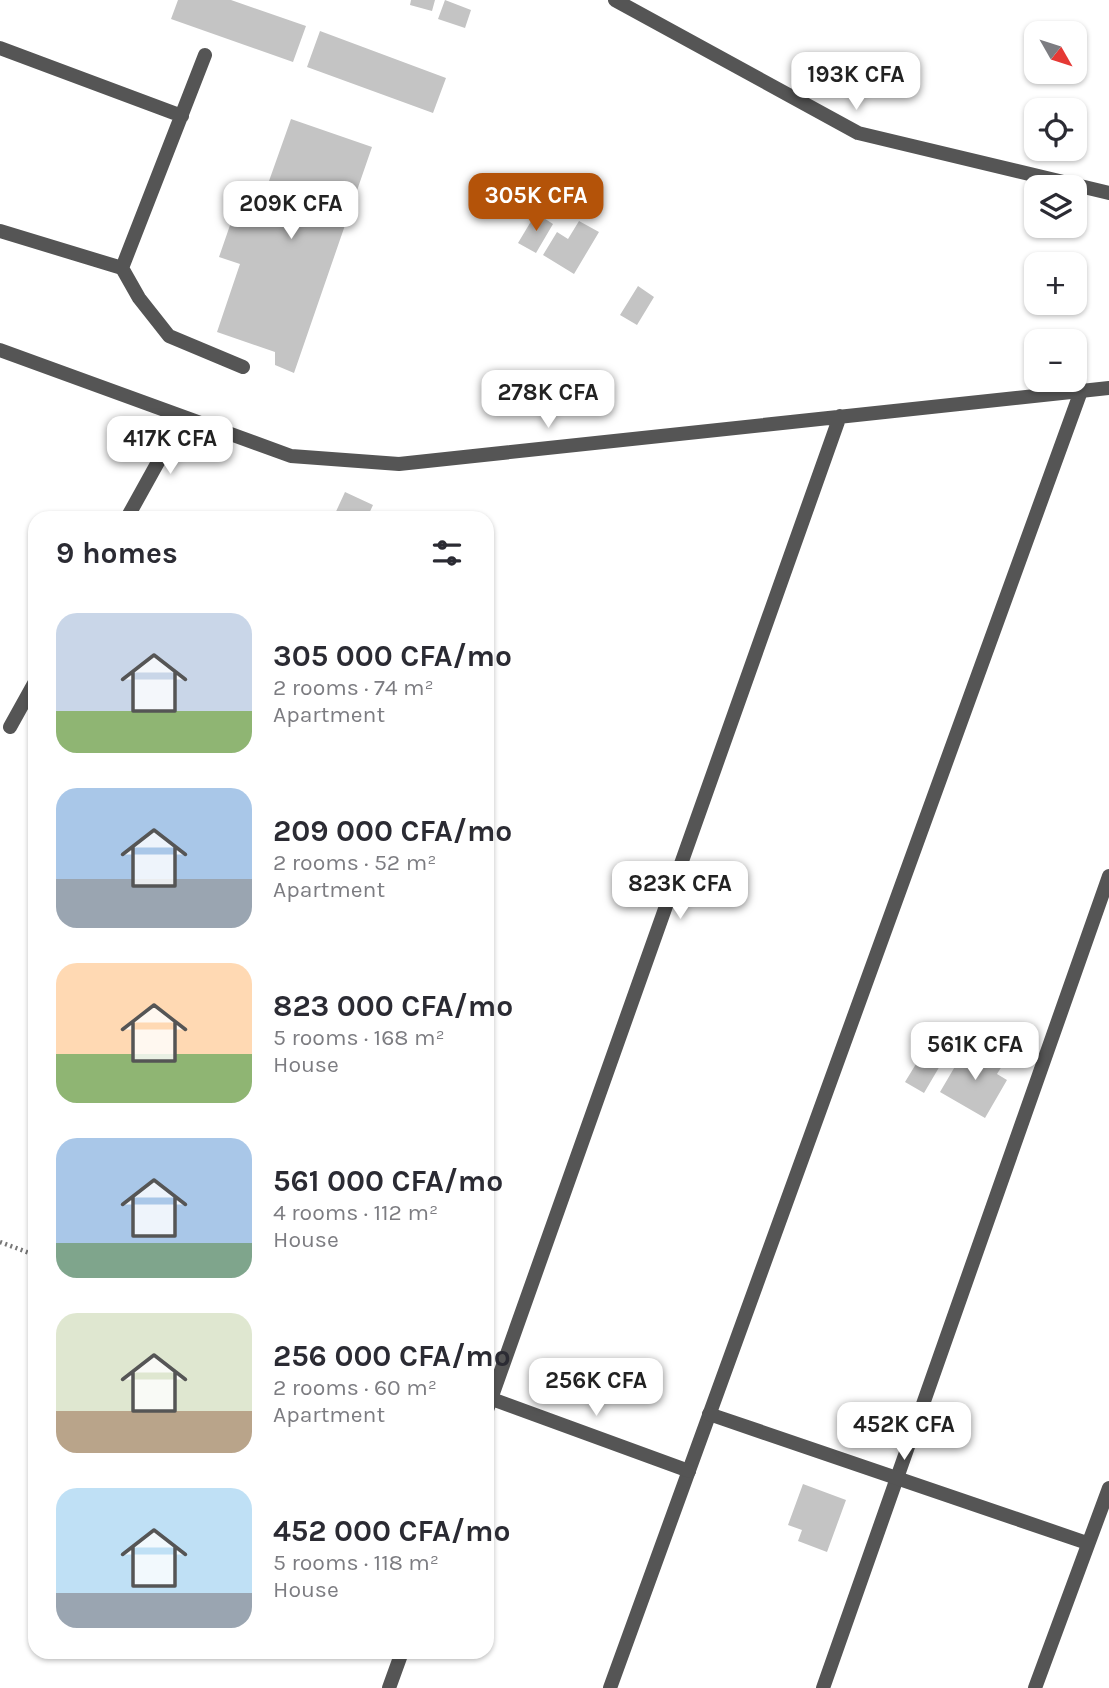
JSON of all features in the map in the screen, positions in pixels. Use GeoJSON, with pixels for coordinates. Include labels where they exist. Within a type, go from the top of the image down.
{"type":"FeatureCollection","features":[{"type":"Feature","properties":{"kind":"street"},"geometry":{"type":"LineString","coordinates":[[615,0],[858,133],[1109,193]]}},
{"type":"Feature","properties":{"kind":"street"},"geometry":{"type":"LineString","coordinates":[[0,48],[182,116]]}},
{"type":"Feature","properties":{"kind":"street"},"geometry":{"type":"LineString","coordinates":[[122,268],[205,55]]}},
{"type":"Feature","properties":{"kind":"street"},"geometry":{"type":"LineString","coordinates":[[0,231],[122,268],[139,298],[169,337],[243,367]]}},
{"type":"Feature","properties":{"kind":"street"},"geometry":{"type":"LineString","coordinates":[[0,351],[291,456],[400,464],[1071,392]]}},
{"type":"Feature","properties":{"kind":"street"},"geometry":{"type":"LineString","coordinates":[[1087,390],[1109,387]]}},
{"type":"Feature","properties":{"kind":"street"},"geometry":{"type":"LineString","coordinates":[[610,1688],[1081,392]]}},
{"type":"Feature","properties":{"kind":"street"},"geometry":{"type":"LineString","coordinates":[[494,1393],[841,416]]}},
{"type":"Feature","properties":{"kind":"street"},"geometry":{"type":"LineString","coordinates":[[131,511],[183,417]]}},
{"type":"Feature","properties":{"kind":"street"},"geometry":{"type":"LineString","coordinates":[[10,727],[28,695]]}},
{"type":"Feature","properties":{"kind":"street"},"geometry":{"type":"LineString","coordinates":[[822,1688],[1109,876]]}},
{"type":"Feature","properties":{"kind":"street"},"geometry":{"type":"LineString","coordinates":[[494,1400],[689,1471]]}},
{"type":"Feature","properties":{"kind":"street"},"geometry":{"type":"LineString","coordinates":[[709,1414],[1087,1543]]}},
{"type":"Feature","properties":{"kind":"street"},"geometry":{"type":"LineString","coordinates":[[1035,1688],[1109,1488]]}},
{"type":"Feature","properties":{"kind":"street"},"geometry":{"type":"LineString","coordinates":[[389,1688],[399,1659]]}},
{"type":"Feature","properties":{"kind":"path"},"geometry":{"type":"LineString","coordinates":[[0,1242],[28,1252]]}},
{"type":"Feature","properties":{"kind":"building"},"geometry":{"type":"Polygon","coordinates":[[[178,0],[231,0],[306,26],[293,62],[171,19],[178,0]]]}},
{"type":"Feature","properties":{"kind":"building"},"geometry":{"type":"Polygon","coordinates":[[[411,0],[435,0],[432,11],[410,5],[411,0]]]}},
{"type":"Feature","properties":{"kind":"building"},"geometry":{"type":"Polygon","coordinates":[[[445,0],[471,10],[465,28],[438,19],[445,0]]]}},
{"type":"Feature","properties":{"kind":"building"},"geometry":{"type":"Polygon","coordinates":[[[320,31],[446,78],[433,113],[307,67],[320,31]]]}},
{"type":"Feature","properties":{"kind":"building"},"geometry":{"type":"Polygon","coordinates":[[[291,119],[372,147],[294,373],[275,365],[275,352],[217,332],[240,264],[219,257],[237,205],[258,212],[291,119]]]}},
{"type":"Feature","properties":{"kind":"building"},"geometry":{"type":"Polygon","coordinates":[[[536,213],[553,224],[536,253],[518,243],[536,213]]]}},
{"type":"Feature","properties":{"kind":"building"},"geometry":{"type":"Polygon","coordinates":[[[579,221],[599,232],[574,274],[543,255],[557,232],[568,239],[579,221]]]}},
{"type":"Feature","properties":{"kind":"building"},"geometry":{"type":"Polygon","coordinates":[[[638,286],[654,297],[637,325],[620,315],[638,286]]]}},
{"type":"Feature","properties":{"kind":"building"},"geometry":{"type":"Polygon","coordinates":[[[345,492],[373,505],[370,511],[336,511],[345,492]]]}},
{"type":"Feature","properties":{"kind":"building"},"geometry":{"type":"Polygon","coordinates":[[[933,1036],[951,1047],[924,1093],[905,1082],[933,1036]]]}},
{"type":"Feature","properties":{"kind":"building"},"geometry":{"type":"Polygon","coordinates":[[[967,1046],[1002,1066],[997,1074],[1007,1080],[985,1118],[940,1092],[967,1046]]]}},
{"type":"Feature","properties":{"kind":"building"},"geometry":{"type":"Polygon","coordinates":[[[803,1484],[846,1500],[827,1552],[798,1541],[802,1530],[788,1525],[803,1484]]]}}]}
